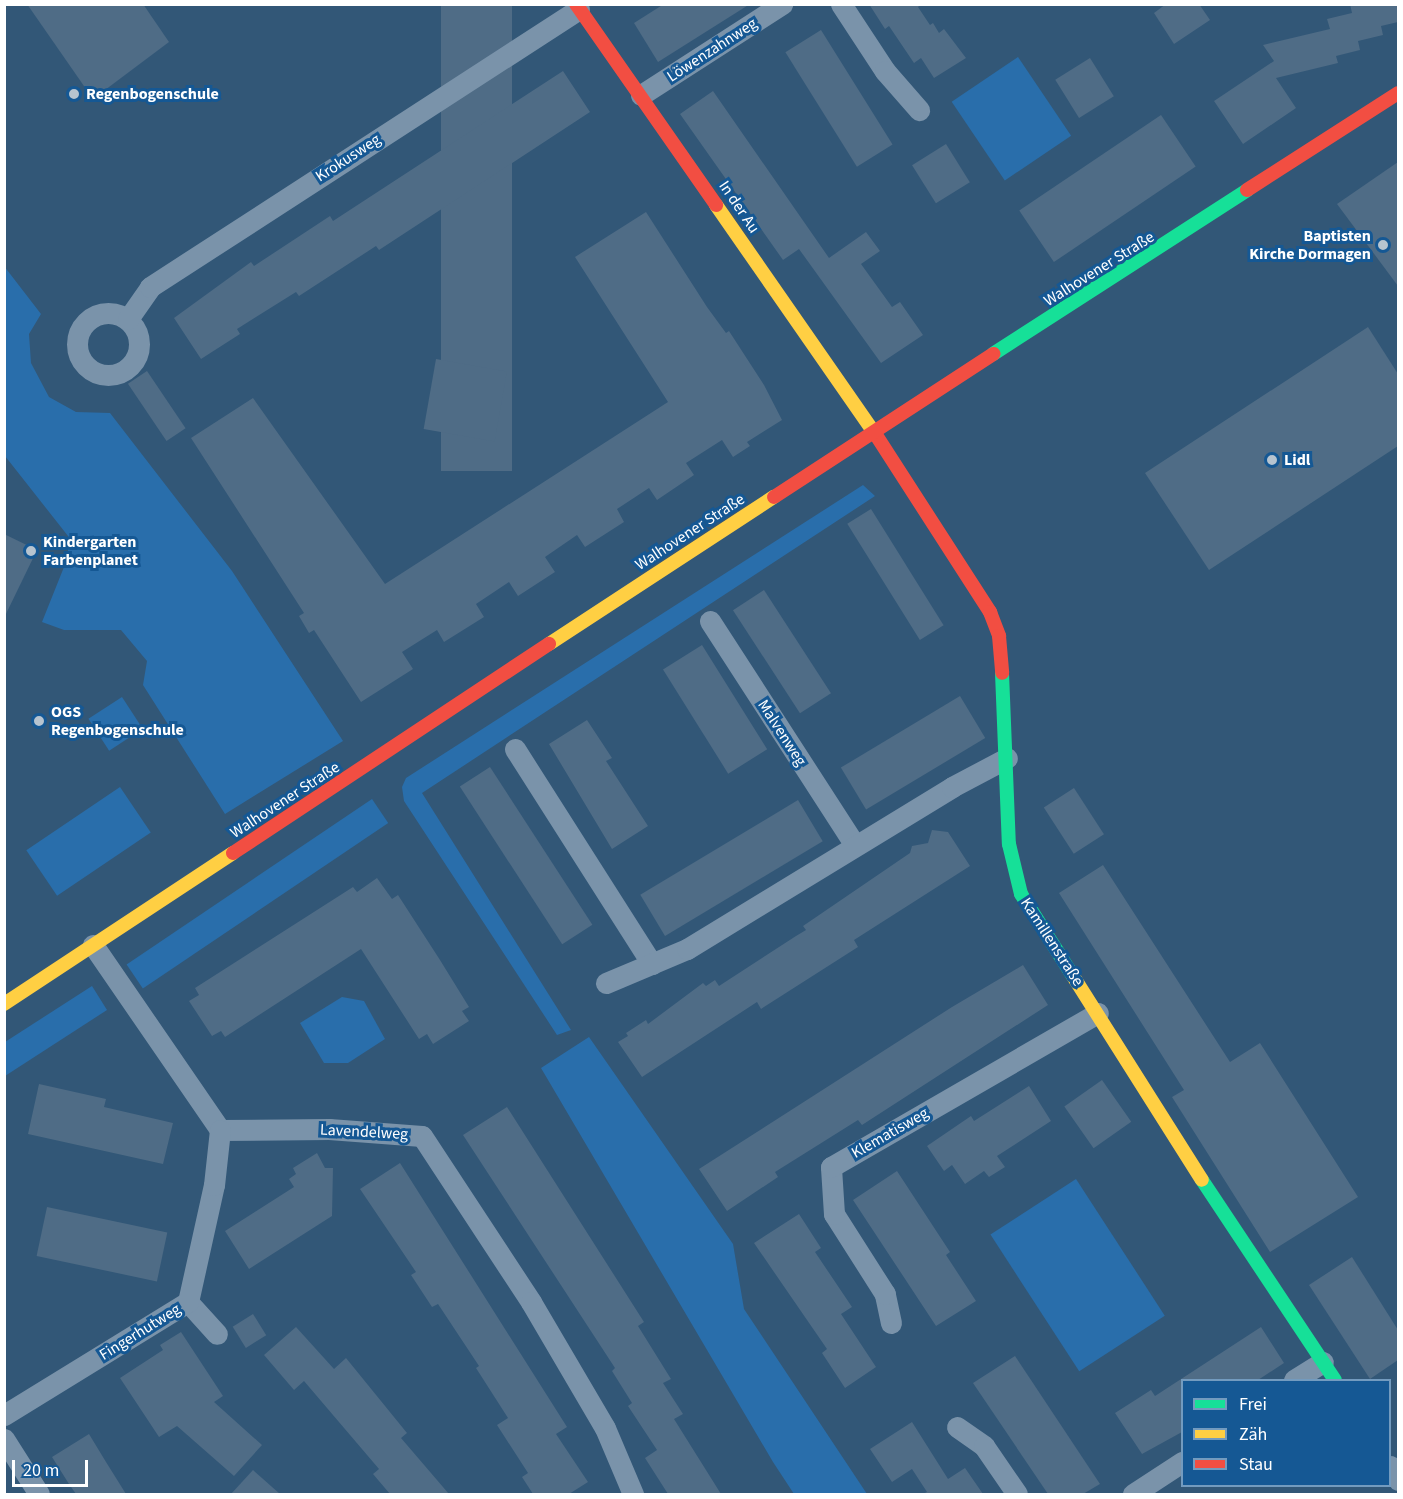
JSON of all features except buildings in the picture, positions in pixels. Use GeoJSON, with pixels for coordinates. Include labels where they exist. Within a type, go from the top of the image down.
{"type":"FeatureCollection","features":[{"type":"Feature","properties":{"kind":"street","name":"Löwenzahnweg"},"geometry":{"type":"LineString","coordinates":[[641,95],[782,4]]}},
{"type":"Feature","properties":{"kind":"street"},"geometry":{"type":"LineString","coordinates":[[841,4],[885,71],[919,110]]}},
{"type":"Feature","properties":{"kind":"street","name":"In der Au"},"geometry":{"type":"LineString","coordinates":[[577,7],[641,95],[873,431]]}},
{"type":"Feature","properties":{"kind":"street","name":"Krokusweg"},"geometry":{"type":"LineString","coordinates":[[128,320],[150,287],[577,7]]}},
{"type":"Feature","properties":{"kind":"street","name":"Walhovener Straße"},"geometry":{"type":"LineString","coordinates":[[4,1004],[873,431],[1398,93]]}},
{"type":"Feature","properties":{"kind":"street","name":"Kamillenstraße"},"geometry":{"type":"LineString","coordinates":[[873,431],[990,612],[1002,657],[1009,844],[1021,894],[1236,1233],[1334,1379]]}},
{"type":"Feature","properties":{"kind":"street","name":"Malvenweg"},"geometry":{"type":"LineString","coordinates":[[710,621],[855,845]]}},
{"type":"Feature","properties":{"kind":"street"},"geometry":{"type":"LineString","coordinates":[[515,749],[652,964]]}},
{"type":"Feature","properties":{"kind":"street"},"geometry":{"type":"LineString","coordinates":[[606,983],[687,949],[855,845],[1007,759]]}},
{"type":"Feature","properties":{"kind":"street"},"geometry":{"type":"LineString","coordinates":[[93,945],[220,1130]]}},
{"type":"Feature","properties":{"kind":"street","name":"Klematisweg"},"geometry":{"type":"LineString","coordinates":[[891,1323],[885,1294],[834,1214],[831,1167],[1098,1013]]}},
{"type":"Feature","properties":{"kind":"street","name":"Lavendelweg"},"geometry":{"type":"LineString","coordinates":[[220,1130],[329,1129],[422,1136],[531,1302],[605,1428],[633,1494]]}},
{"type":"Feature","properties":{"kind":"street","name":"Fingerhutweg"},"geometry":{"type":"LineString","coordinates":[[4,1415],[188,1302],[214,1185],[220,1130]]}},
{"type":"Feature","properties":{"kind":"street"},"geometry":{"type":"LineString","coordinates":[[188,1302],[217,1334]]}},
{"type":"Feature","properties":{"kind":"street"},"geometry":{"type":"LineString","coordinates":[[1296,1379],[1323,1362]]}},
{"type":"Feature","properties":{"kind":"street"},"geometry":{"type":"LineString","coordinates":[[957,1426],[984,1446],[1017,1494]]}},
{"type":"Feature","properties":{"kind":"street"},"geometry":{"type":"LineString","coordinates":[[4,1439],[39,1494]]}},
{"type":"Feature","properties":{"kind":"street"},"geometry":{"type":"LineString","coordinates":[[1133,1494],[1181,1462]]}},
{"type":"Feature","properties":{"kind":"shaded area"},"geometry":{"type":"Polygon","coordinates":[[[1018,57],[1071,136],[1005,180],[952,102],[1018,57]]]}},
{"type":"Feature","properties":{"kind":"shaded area"},"geometry":{"type":"Polygon","coordinates":[[[4,266],[41,314],[29,334],[31,363],[49,397],[76,412],[110,413],[232,571],[343,741],[225,814],[143,685],[147,661],[121,630],[64,630],[42,622],[68,557],[68,536],[5,456],[4,266]]]}},
{"type":"Feature","properties":{"kind":"shaded area"},"geometry":{"type":"Polygon","coordinates":[[[863,485],[875,496],[422,793],[571,1030],[557,1035],[404,801],[402,787],[406,778],[863,485]]]}},
{"type":"Feature","properties":{"kind":"shaded area"},"geometry":{"type":"Polygon","coordinates":[[[122,697],[143,729],[109,751],[88,719],[122,697]]]}},
{"type":"Feature","properties":{"kind":"shaded area"},"geometry":{"type":"Polygon","coordinates":[[[120,787],[151,833],[57,896],[26,850],[120,787]]]}},
{"type":"Feature","properties":{"kind":"shaded area"},"geometry":{"type":"Polygon","coordinates":[[[372,799],[388,823],[143,989],[127,965],[372,799]]]}},
{"type":"Feature","properties":{"kind":"shaded area"},"geometry":{"type":"Polygon","coordinates":[[[92,986],[107,1010],[5,1076],[5,1042],[92,986]]]}},
{"type":"Feature","properties":{"kind":"shaded area"},"geometry":{"type":"Polygon","coordinates":[[[342,997],[364,1001],[385,1039],[348,1063],[324,1063],[300,1023],[342,997]]]}},
{"type":"Feature","properties":{"kind":"shaded area"},"geometry":{"type":"Polygon","coordinates":[[[589,1037],[733,1244],[744,1309],[867,1494],[794,1494],[773,1462],[541,1068],[589,1037]]]}},
{"type":"Feature","properties":{"kind":"shaded area"},"geometry":{"type":"Polygon","coordinates":[[[1076,1179],[1165,1316],[1079,1371],[990,1235],[1076,1179]]]}},
{"type":"Feature","properties":{"kind":"traffic: fast"},"geometry":{"type":"LineString","coordinates":[[993,354],[1247,190]]}},
{"type":"Feature","properties":{"kind":"traffic: fast"},"geometry":{"type":"LineString","coordinates":[[1002,673],[1009,844],[1021,894],[1073,976]]}},
{"type":"Feature","properties":{"kind":"traffic: fast"},"geometry":{"type":"LineString","coordinates":[[1202,1180],[1334,1379]]}},
{"type":"Feature","properties":{"kind":"traffic: slow"},"geometry":{"type":"LineString","coordinates":[[716,205],[876,435]]}},
{"type":"Feature","properties":{"kind":"traffic: slow"},"geometry":{"type":"LineString","coordinates":[[549,644],[774,497]]}},
{"type":"Feature","properties":{"kind":"traffic: slow"},"geometry":{"type":"LineString","coordinates":[[4,1004],[233,853]]}},
{"type":"Feature","properties":{"kind":"traffic: slow"},"geometry":{"type":"LineString","coordinates":[[1073,976],[1202,1180]]}},
{"type":"Feature","properties":{"kind":"traffic: jam"},"geometry":{"type":"LineString","coordinates":[[576,4],[716,205]]}},
{"type":"Feature","properties":{"kind":"traffic: jam"},"geometry":{"type":"LineString","coordinates":[[1247,190],[1398,93]]}},
{"type":"Feature","properties":{"kind":"traffic: jam"},"geometry":{"type":"LineString","coordinates":[[774,497],[993,354]]}},
{"type":"Feature","properties":{"kind":"traffic: jam"},"geometry":{"type":"LineString","coordinates":[[876,435],[990,612],[999,636],[1002,673]]}},
{"type":"Feature","properties":{"kind":"traffic: jam"},"geometry":{"type":"LineString","coordinates":[[233,853],[549,644]]}},
{"type":"Feature","properties":{"kind":"place","name":"Regenbogenschule"},"geometry":{"type":"Point","coordinates":[74,94]}},
{"type":"Feature","properties":{"kind":"place","name":"Baptisten Kirche Dormagen"},"geometry":{"type":"Point","coordinates":[1383,245]}},
{"type":"Feature","properties":{"kind":"place","name":"Lidl"},"geometry":{"type":"Point","coordinates":[1272,460]}},
{"type":"Feature","properties":{"kind":"place","name":"Kindergarten Farbenplanet"},"geometry":{"type":"Point","coordinates":[31,551]}},
{"type":"Feature","properties":{"kind":"place","name":"OGS Regenbogenschule"},"geometry":{"type":"Point","coordinates":[39,721]}}]}
